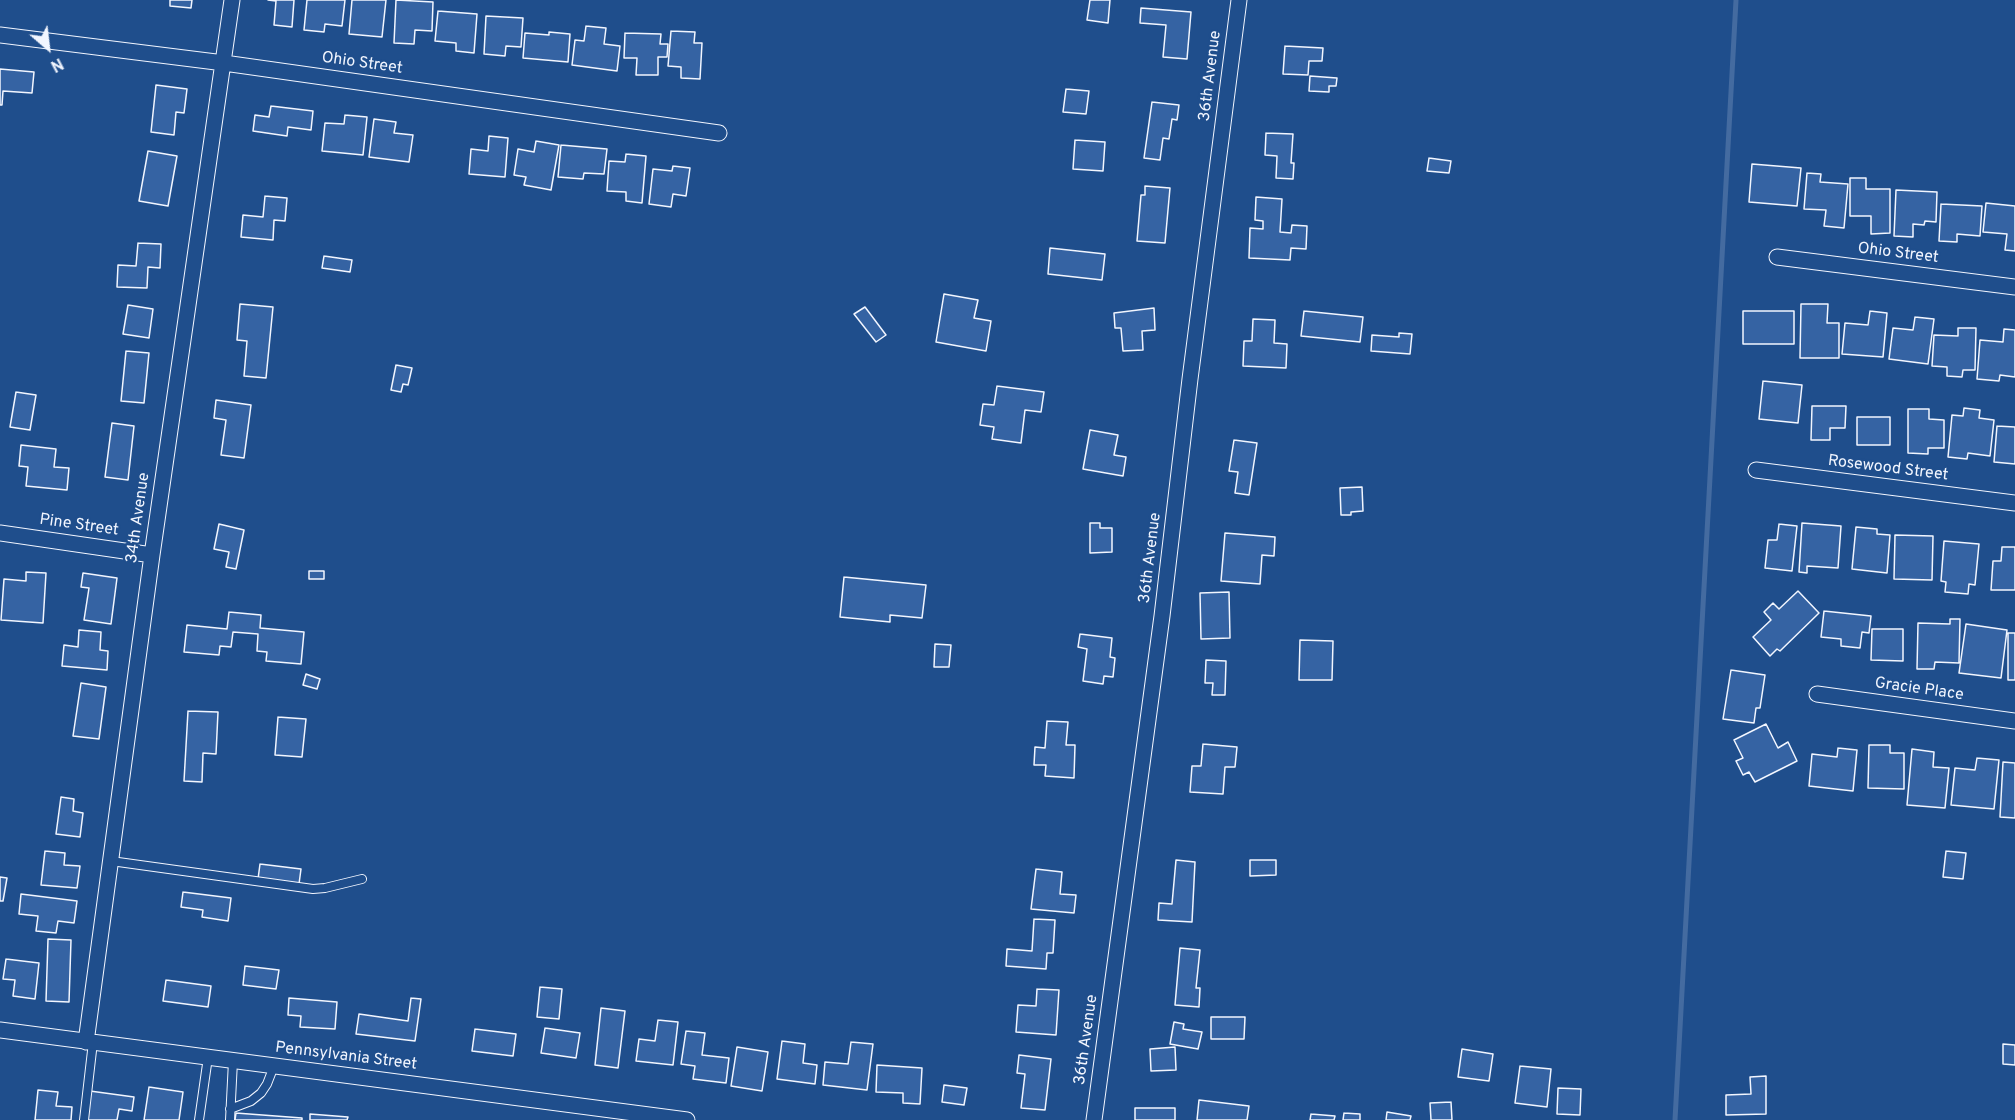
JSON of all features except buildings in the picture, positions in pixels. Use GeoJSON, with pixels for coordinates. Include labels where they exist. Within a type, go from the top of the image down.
{"type":"FeatureCollection","features":[{"type":"Feature","properties":{"kind":"street","name":"34th Avenue"},"geometry":{"type":"LineString","coordinates":[[89,1042],[152,555],[232,0]]}},
{"type":"Feature","properties":{"kind":"street","name":"36th Avenue"},"geometry":{"type":"LineString","coordinates":[[1094,1120],[1161,628],[1190,378],[1239,0]]}},
{"type":"Feature","properties":{"kind":"street","name":"Ohio Street"},"geometry":{"type":"LineString","coordinates":[[0,34],[224,63],[719,133]]}},
{"type":"Feature","properties":{"kind":"street","name":"Ohio Street"},"geometry":{"type":"LineString","coordinates":[[1777,257],[2015,287]]}},
{"type":"Feature","properties":{"kind":"street","name":"Rosewood Street"},"geometry":{"type":"LineString","coordinates":[[1756,470],[2015,503]]}},
{"type":"Feature","properties":{"kind":"street","name":"Pine Street"},"geometry":{"type":"LineString","coordinates":[[0,533],[152,555]]}},
{"type":"Feature","properties":{"kind":"street","name":"Gracie Place"},"geometry":{"type":"LineString","coordinates":[[1817,694],[2015,721]]}},
{"type":"Feature","properties":{"kind":"street","name":"Pennsylvania Street"},"geometry":{"type":"LineString","coordinates":[[0,1030],[687,1120]]}},
{"type":"Feature","properties":{"kind":"lane"},"geometry":{"type":"LineString","coordinates":[[111,861],[313,889],[362,879]]}},
{"type":"Feature","properties":{"kind":"lane"},"geometry":{"type":"LineString","coordinates":[[84,1120],[89,1042]]}},
{"type":"Feature","properties":{"kind":"lane"},"geometry":{"type":"LineString","coordinates":[[199,1120],[208,1058]]}},
{"type":"Feature","properties":{"kind":"lane"},"geometry":{"type":"LineString","coordinates":[[230,1120],[233,1061]]}},
{"type":"Feature","properties":{"kind":"lane"},"geometry":{"type":"LineString","coordinates":[[230,1109],[251,1101],[261,1093],[274,1066]]}},
{"type":"Feature","properties":{"kind":"waterway"},"geometry":{"type":"LineString","coordinates":[[1675,1120],[1736,0]]}}]}
